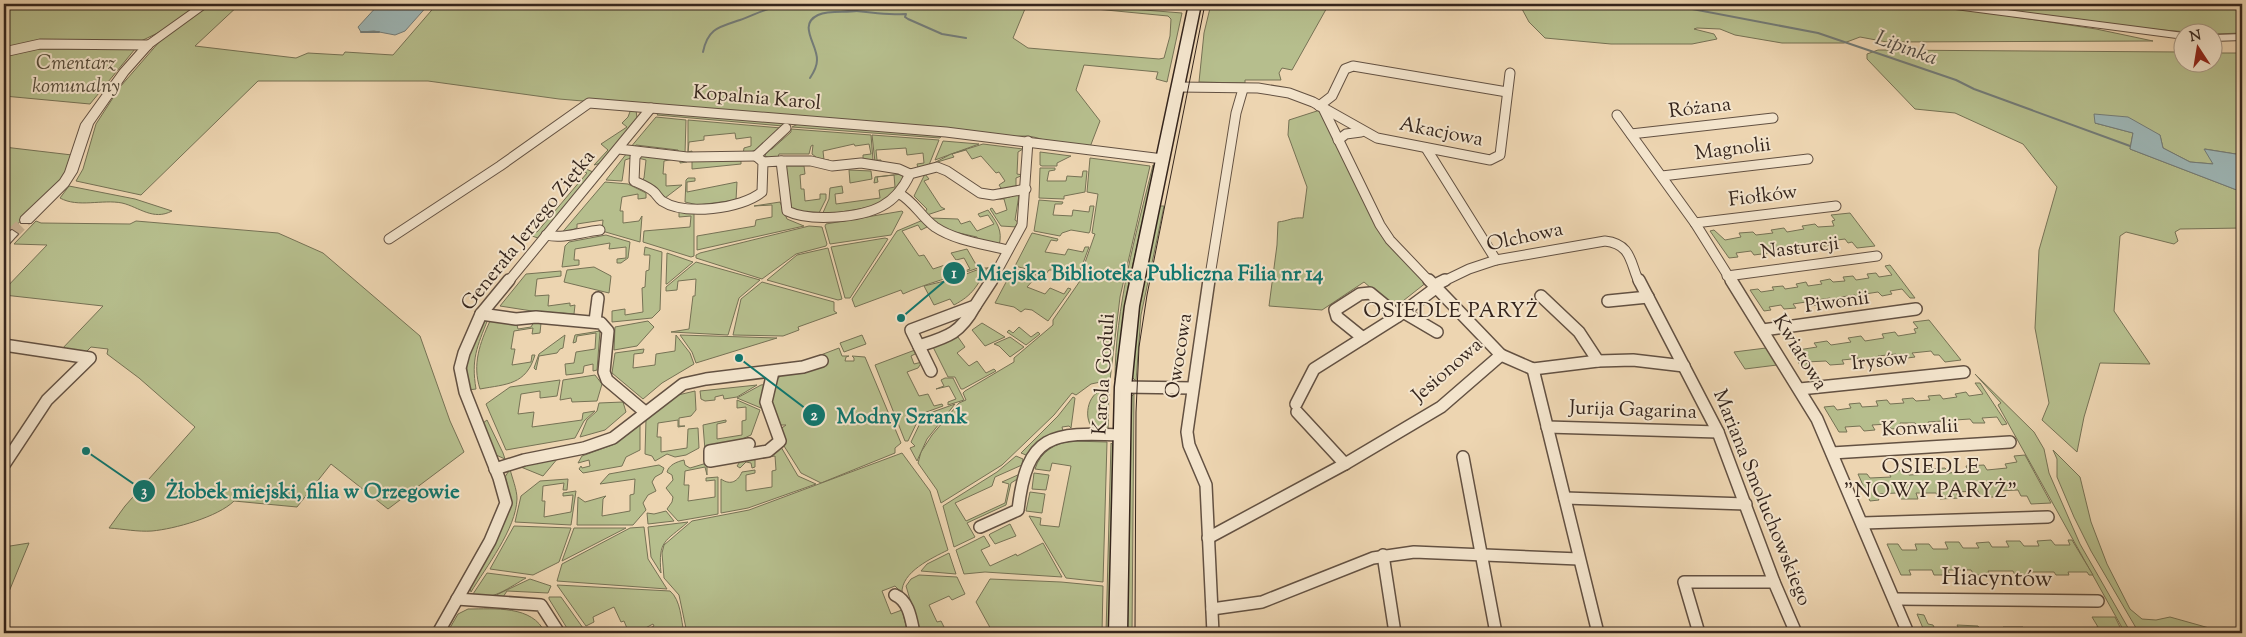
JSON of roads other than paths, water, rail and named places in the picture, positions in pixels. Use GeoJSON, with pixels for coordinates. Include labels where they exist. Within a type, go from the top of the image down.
{"type":"FeatureCollection","features":[{"type":"Feature","properties":{"kind":"main road","name":"Karola Goduli"},"geometry":{"type":"LineString","coordinates":[[1118,633],[1123,387],[1132,306],[1195,4]]}},
{"type":"Feature","properties":{"kind":"street"},"geometry":{"type":"LineString","coordinates":[[26,220],[64,183],[71,172],[91,118],[142,45],[206,4]]}},
{"type":"Feature","properties":{"kind":"street"},"geometry":{"type":"LineString","coordinates":[[1940,4],[2174,35]]}},
{"type":"Feature","properties":{"kind":"street"},"geometry":{"type":"LineString","coordinates":[[2224,38],[2242,37]]}},
{"type":"Feature","properties":{"kind":"street"},"geometry":{"type":"LineString","coordinates":[[4,52],[24,46],[40,44],[142,45]]}},
{"type":"Feature","properties":{"kind":"street"},"geometry":{"type":"LineString","coordinates":[[1321,107],[1331,98],[1345,69],[1353,66],[1507,92]]}},
{"type":"Feature","properties":{"kind":"street","name":"Akacjowa"},"geometry":{"type":"LineString","coordinates":[[1178,87],[1244,89],[1292,94],[1321,107],[1361,132],[1377,138],[1490,160],[1500,155],[1510,73]]}},
{"type":"Feature","properties":{"kind":"street","name":"Owocowa"},"geometry":{"type":"LineString","coordinates":[[1208,538],[1205,477],[1186,437],[1220,207],[1236,112],[1244,89]]}},
{"type":"Feature","properties":{"kind":"street","name":"Kopalnia Karol"},"geometry":{"type":"LineString","coordinates":[[389,239],[500,166],[588,103],[786,123],[804,120],[1028,141],[1163,159]]}},
{"type":"Feature","properties":{"kind":"street","name":"Jesionowa"},"geometry":{"type":"LineString","coordinates":[[1208,538],[1345,464],[1441,407],[1501,355],[1390,240],[1380,225],[1321,107]]}},
{"type":"Feature","properties":{"kind":"street","name":"Generała Jerzego Ziętka"},"geometry":{"type":"LineString","coordinates":[[438,633],[502,518],[506,504],[495,469],[468,400],[460,368],[466,346],[481,314],[619,149],[650,108]]}},
{"type":"Feature","properties":{"kind":"street","name":"Kwiatowa"},"geometry":{"type":"LineString","coordinates":[[1617,115],[1695,223],[1817,419],[1863,523],[1908,633]]}},
{"type":"Feature","properties":{"kind":"street","name":"Różana"},"geometry":{"type":"LineString","coordinates":[[1631,134],[1773,118]]}},
{"type":"Feature","properties":{"kind":"street"},"geometry":{"type":"LineString","coordinates":[[638,153],[635,158],[634,181],[651,190],[663,201],[696,208],[735,204],[756,198],[762,192],[760,159],[786,123]]}},
{"type":"Feature","properties":{"kind":"street"},"geometry":{"type":"LineString","coordinates":[[1338,140],[1346,134],[1361,132]]}},
{"type":"Feature","properties":{"kind":"street"},"geometry":{"type":"LineString","coordinates":[[919,346],[960,331],[967,323],[1022,225],[1028,141]]}},
{"type":"Feature","properties":{"kind":"street"},"geometry":{"type":"LineString","coordinates":[[1426,148],[1496,260]]}},
{"type":"Feature","properties":{"kind":"street"},"geometry":{"type":"LineString","coordinates":[[619,149],[638,153],[690,157],[811,161],[832,166],[862,163],[910,174],[937,167],[947,170],[980,193],[993,195],[1026,189]]}},
{"type":"Feature","properties":{"kind":"street","name":"Magnolii"},"geometry":{"type":"LineString","coordinates":[[1662,176],[1808,159]]}},
{"type":"Feature","properties":{"kind":"street"},"geometry":{"type":"LineString","coordinates":[[781,161],[787,211],[796,216],[821,217],[877,209],[898,193],[910,174]]}},
{"type":"Feature","properties":{"kind":"street"},"geometry":{"type":"LineString","coordinates":[[898,193],[911,200],[934,226],[951,235],[1008,250]]}},
{"type":"Feature","properties":{"kind":"street","name":"Fiołków"},"geometry":{"type":"LineString","coordinates":[[1695,223],[1836,206]]}},
{"type":"Feature","properties":{"kind":"street"},"geometry":{"type":"LineString","coordinates":[[546,235],[561,238],[573,234],[600,230]]}},
{"type":"Feature","properties":{"kind":"street","name":"Olchowa"},"geometry":{"type":"LineString","coordinates":[[1436,286],[1469,269],[1496,260],[1605,241],[1614,241],[1624,248]]}},
{"type":"Feature","properties":{"kind":"street","name":"Mariana Smoluchowskiego"},"geometry":{"type":"LineString","coordinates":[[1624,248],[1636,268],[1637,277],[1718,432],[1774,582],[1796,633]]}},
{"type":"Feature","properties":{"kind":"street","name":"Nasturcji"},"geometry":{"type":"LineString","coordinates":[[1727,276],[1877,256]]}},
{"type":"Feature","properties":{"kind":"street"},"geometry":{"type":"LineString","coordinates":[[1345,464],[1296,408],[1314,369],[1400,314],[1436,286]]}},
{"type":"Feature","properties":{"kind":"street","name":"Jesionowa"},"geometry":{"type":"LineString","coordinates":[[1363,338],[1337,317],[1335,310],[1360,294],[1370,293],[1400,314],[1437,332]]}},
{"type":"Feature","properties":{"kind":"street"},"geometry":{"type":"LineString","coordinates":[[1542,296],[1579,332],[1598,361]]}},
{"type":"Feature","properties":{"kind":"street"},"geometry":{"type":"LineString","coordinates":[[1608,300],[1648,297]]}},
{"type":"Feature","properties":{"kind":"street"},"geometry":{"type":"LineString","coordinates":[[594,321],[598,298]]}},
{"type":"Feature","properties":{"kind":"street"},"geometry":{"type":"LineString","coordinates":[[931,370],[911,330],[975,306]]}},
{"type":"Feature","properties":{"kind":"street","name":"Piwonii"},"geometry":{"type":"LineString","coordinates":[[1763,330],[1916,310]]}},
{"type":"Feature","properties":{"kind":"street"},"geometry":{"type":"LineString","coordinates":[[481,314],[516,319],[536,317],[601,323],[608,331],[604,372],[607,380],[645,412]]}},
{"type":"Feature","properties":{"kind":"street"},"geometry":{"type":"LineString","coordinates":[[4,345],[90,358],[47,400],[4,465]]}},
{"type":"Feature","properties":{"kind":"street"},"geometry":{"type":"LineString","coordinates":[[1501,355],[1533,369],[1598,361],[1633,360],[1684,366]]}},
{"type":"Feature","properties":{"kind":"street"},"geometry":{"type":"LineString","coordinates":[[495,469],[510,463],[574,452],[613,438],[684,384],[706,379],[773,372],[803,367],[822,361]]}},
{"type":"Feature","properties":{"kind":"street"},"geometry":{"type":"LineString","coordinates":[[1533,369],[1598,633]]}},
{"type":"Feature","properties":{"kind":"street"},"geometry":{"type":"LineString","coordinates":[[749,444],[710,451],[710,461],[768,451],[780,441],[766,402],[773,372]]}},
{"type":"Feature","properties":{"kind":"street","name":"Irysów"},"geometry":{"type":"LineString","coordinates":[[1800,389],[1964,372]]}},
{"type":"Feature","properties":{"kind":"street"},"geometry":{"type":"LineString","coordinates":[[1123,387],[1158,386],[1192,388]]}},
{"type":"Feature","properties":{"kind":"street","name":"Jurija Gagarina"},"geometry":{"type":"LineString","coordinates":[[1547,427],[1718,432]]}},
{"type":"Feature","properties":{"kind":"street"},"geometry":{"type":"LineString","coordinates":[[980,527],[1018,510],[1025,468],[1029,459],[1041,446],[1057,436],[1069,434],[1122,435]]}},
{"type":"Feature","properties":{"kind":"street","name":"Konwalii"},"geometry":{"type":"LineString","coordinates":[[1832,452],[2010,442]]}},
{"type":"Feature","properties":{"kind":"street"},"geometry":{"type":"LineString","coordinates":[[1463,457],[1496,633]]}},
{"type":"Feature","properties":{"kind":"street"},"geometry":{"type":"LineString","coordinates":[[1565,498],[1746,504]]}},
{"type":"Feature","properties":{"kind":"street"},"geometry":{"type":"LineString","coordinates":[[1863,523],[2048,517]]}},
{"type":"Feature","properties":{"kind":"street"},"geometry":{"type":"LineString","coordinates":[[1208,538],[1213,633]]}},
{"type":"Feature","properties":{"kind":"street"},"geometry":{"type":"LineString","coordinates":[[1212,609],[1262,602],[1383,555],[1414,552],[1579,559]]}},
{"type":"Feature","properties":{"kind":"street"},"geometry":{"type":"LineString","coordinates":[[1383,555],[1395,633]]}},
{"type":"Feature","properties":{"kind":"street"},"geometry":{"type":"LineString","coordinates":[[1699,633],[1684,582],[1774,582]]}},
{"type":"Feature","properties":{"kind":"street"},"geometry":{"type":"LineString","coordinates":[[895,595],[900,596],[904,601],[914,633]]}},
{"type":"Feature","properties":{"kind":"street"},"geometry":{"type":"LineString","coordinates":[[457,599],[541,605],[559,633]]}},
{"type":"Feature","properties":{"kind":"street","name":"Hiacyntów"},"geometry":{"type":"LineString","coordinates":[[1895,599],[2098,601]]}},
{"type":"Feature","properties":{"kind":"water"},"geometry":{"type":"Polygon","coordinates":[[[379,4],[429,4],[405,31],[395,35],[374,31],[361,32],[358,27],[379,4]]]}},
{"type":"Feature","properties":{"kind":"water"},"geometry":{"type":"Polygon","coordinates":[[[2094,114],[2128,117],[2160,135],[2163,148],[2190,162],[2213,164],[2204,149],[2242,155],[2242,192],[2130,149],[2133,133],[2095,123],[2094,114]]]}},
{"type":"Feature","properties":{"kind":"waterway","name":"Lipinka"},"geometry":{"type":"LineString","coordinates":[[1666,4],[1818,33],[1956,80],[1974,89],[2130,146]]}},
{"type":"Feature","properties":{"kind":"waterway"},"geometry":{"type":"LineString","coordinates":[[703,52],[711,33],[720,27],[772,8],[792,6],[906,14],[905,17],[908,19],[942,34],[966,38]]}},
{"type":"Feature","properties":{"kind":"waterway"},"geometry":{"type":"LineString","coordinates":[[810,78],[817,60],[809,30],[809,24],[812,19],[827,13],[857,11]]}},
{"type":"Feature","properties":{"kind":"waterway"},"geometry":{"type":"LineString","coordinates":[[361,32],[379,32]]}},
{"type":"Feature","properties":{"kind":"tunnel"},"geometry":{"type":"LineString","coordinates":[[12,234],[26,220]]}},
{"type":"Feature","properties":{"kind":"tram line"},"geometry":{"type":"LineString","coordinates":[[1135,633],[1136,412],[1139,347],[1147,295],[1205,4]]}},
{"type":"Feature","properties":{"kind":"place","name":"Miejska Biblioteka Publiczna Filia nr 14"},"geometry":{"type":"Point","coordinates":[901,318]}},
{"type":"Feature","properties":{"kind":"place","name":"Modny Szrank"},"geometry":{"type":"Point","coordinates":[739,358]}},
{"type":"Feature","properties":{"kind":"place","name":"Żłobek miejski, filia w Orzegowie"},"geometry":{"type":"Point","coordinates":[86,451]}},
{"type":"Feature","properties":{"kind":"district","name":"OSIEDLE PARYŻ"},"geometry":{"type":"Point","coordinates":[1451,312]}},
{"type":"Feature","properties":{"kind":"district","name":"OSIEDLE \"NOWY PARYŻ\""},"geometry":{"type":"Point","coordinates":[1931,480]}},
{"type":"Feature","properties":{"kind":"park label","name":"Cmentarz komunalny"},"geometry":{"type":"Point","coordinates":[76,76]}}]}
